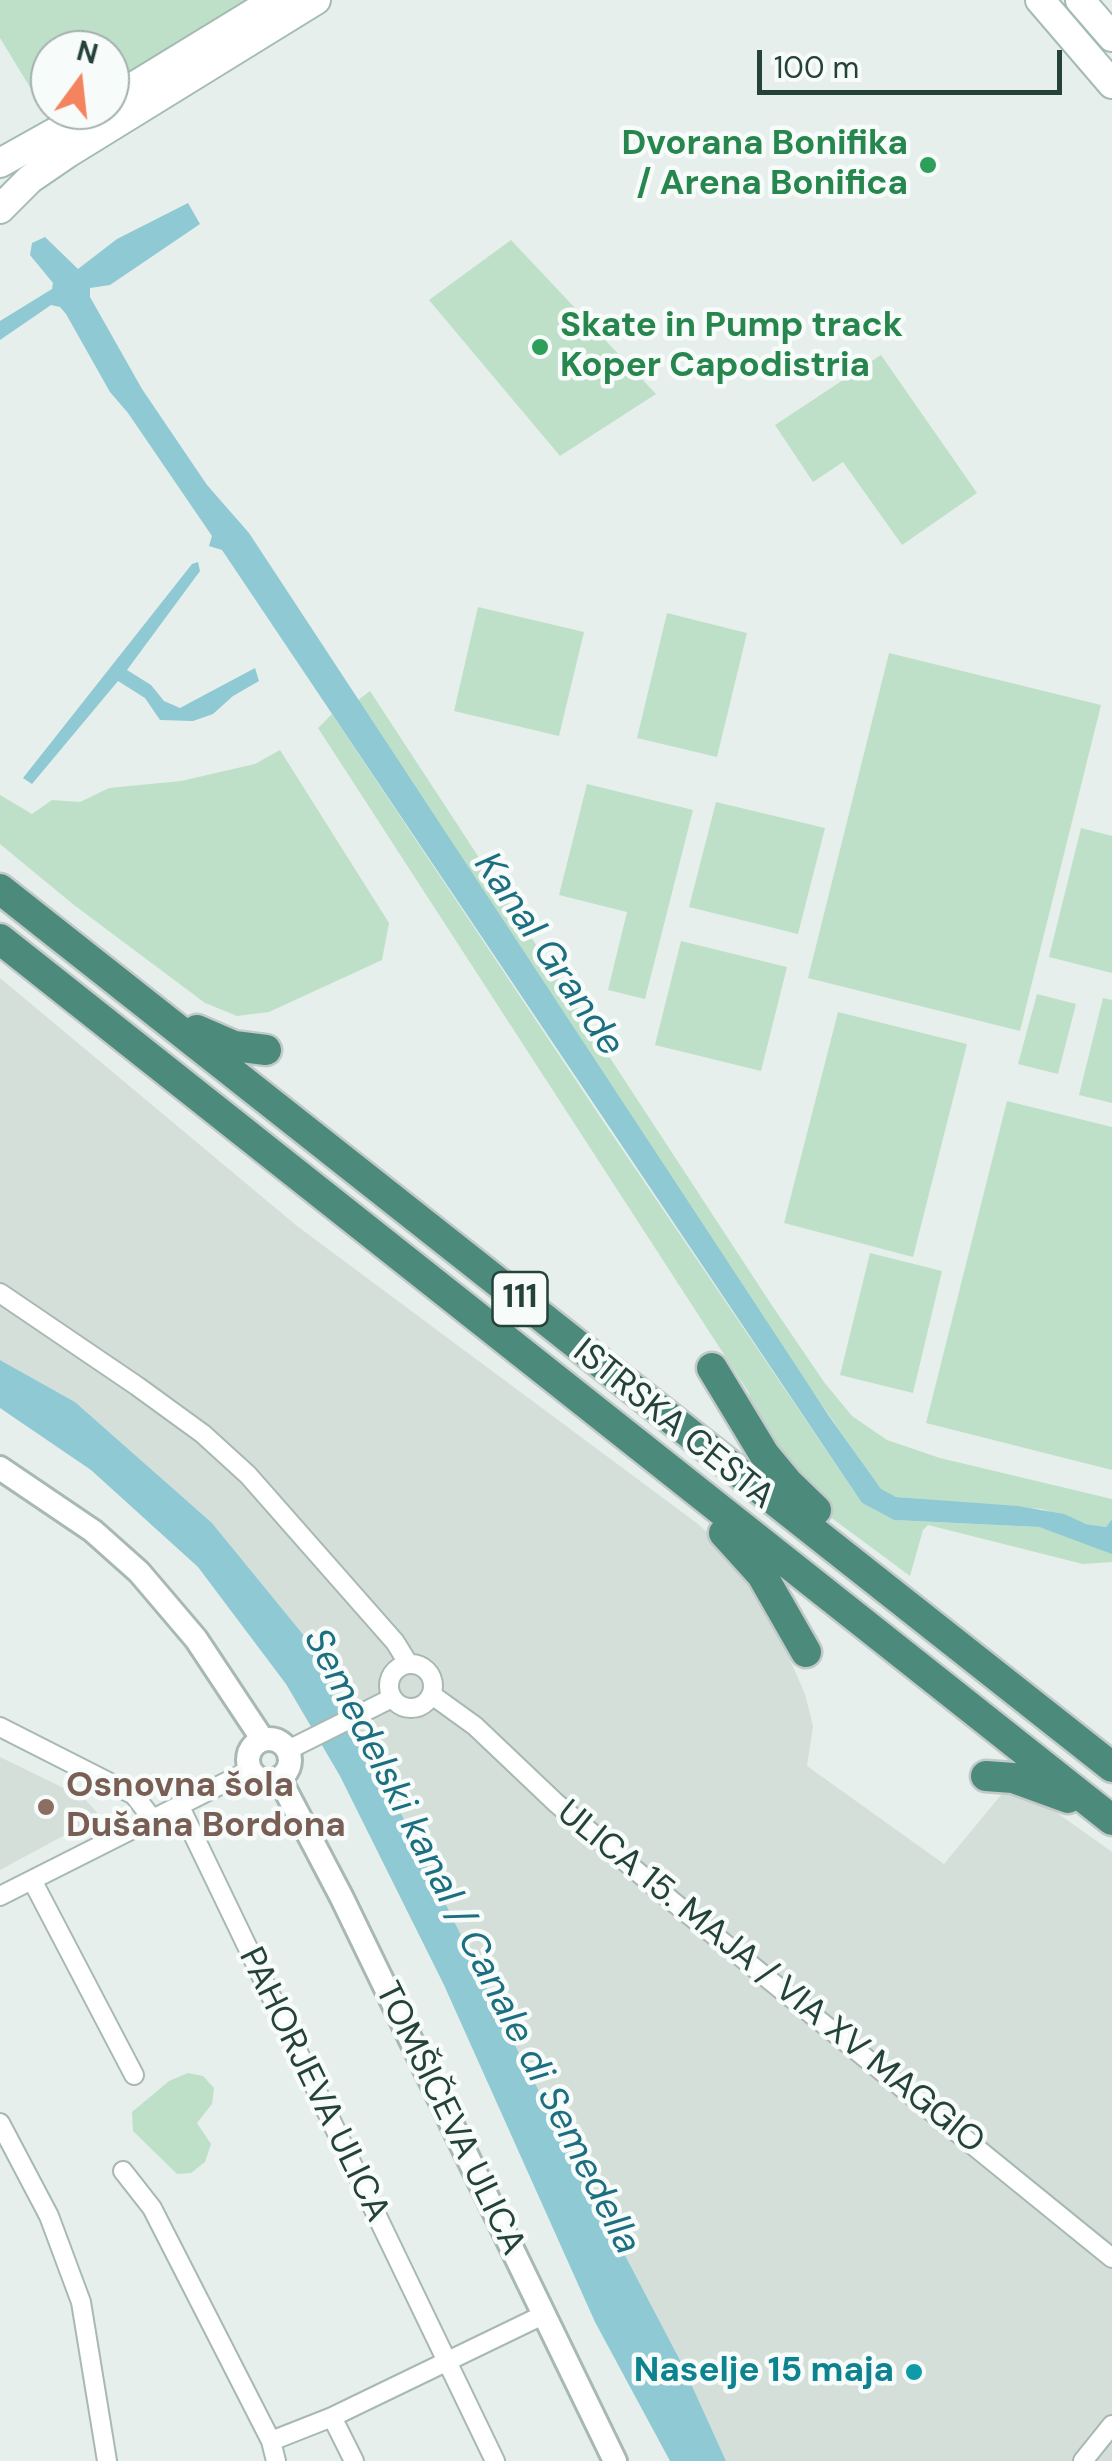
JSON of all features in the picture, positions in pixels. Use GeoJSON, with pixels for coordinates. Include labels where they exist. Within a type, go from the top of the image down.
{"type":"FeatureCollection","features":[{"type":"Feature","properties":{"kind":"highway","name":"ISTRSKA CESTA"},"geometry":{"type":"LineString","coordinates":[[0,888],[1112,1767]]}},
{"type":"Feature","properties":{"kind":"highway","name":"ISTRSKA CESTA"},"geometry":{"type":"LineString","coordinates":[[0,939],[1108,1817]]}},
{"type":"Feature","properties":{"kind":"highway"},"geometry":{"type":"LineString","coordinates":[[166,1019],[234,1046],[266,1050]]}},
{"type":"Feature","properties":{"kind":"highway"},"geometry":{"type":"LineString","coordinates":[[712,1368],[764,1454],[788,1483],[862,1548],[874,1578]]}},
{"type":"Feature","properties":{"kind":"highway"},"geometry":{"type":"LineString","coordinates":[[658,1461],[692,1506],[730,1538],[762,1575],[806,1652]]}},
{"type":"Feature","properties":{"kind":"highway"},"geometry":{"type":"LineString","coordinates":[[986,1776],[1013,1778],[1108,1817]]}},
{"type":"Feature","properties":{"kind":"main road"},"geometry":{"type":"LineString","coordinates":[[130,89],[274,0]]}},
{"type":"Feature","properties":{"kind":"main road"},"geometry":{"type":"LineString","coordinates":[[0,209],[30,179],[316,0]]}},
{"type":"Feature","properties":{"kind":"main road"},"geometry":{"type":"LineString","coordinates":[[1040,0],[1112,84]]}},
{"type":"Feature","properties":{"kind":"main road"},"geometry":{"type":"LineString","coordinates":[[1080,0],[1112,37]]}},
{"type":"Feature","properties":{"kind":"main road"},"geometry":{"type":"LineString","coordinates":[[0,163],[59,130]]}},
{"type":"Feature","properties":{"kind":"street","name":"ULICA 15. MAJA / VIA XV MAGGIO"},"geometry":{"type":"LineString","coordinates":[[0,1293],[138,1386],[237,1464],[395,1642],[408,1664],[429,1672],[432,1695],[475,1726],[556,1802],[671,1900],[1112,2258]]}},
{"type":"Feature","properties":{"kind":"street"},"geometry":{"type":"LineString","coordinates":[[0,1468],[94,1531],[139,1572],[196,1639],[263,1740]]}},
{"type":"Feature","properties":{"kind":"street"},"geometry":{"type":"LineString","coordinates":[[408,1664],[391,1676],[392,1698],[405,1708],[412,1708],[427,1702],[432,1695]]}},
{"type":"Feature","properties":{"kind":"street"},"geometry":{"type":"LineString","coordinates":[[288,1750],[392,1698]]}},
{"type":"Feature","properties":{"kind":"street"},"geometry":{"type":"LineString","coordinates":[[0,1727],[134,1795],[154,1820]]}},
{"type":"Feature","properties":{"kind":"street"},"geometry":{"type":"LineString","coordinates":[[277,1740],[288,1750],[290,1766],[279,1778],[260,1779],[250,1770],[248,1756],[256,1743],[277,1740]]}},
{"type":"Feature","properties":{"kind":"street"},"geometry":{"type":"LineString","coordinates":[[0,1896],[250,1770]]}},
{"type":"Feature","properties":{"kind":"street","name":"TOMŠIČEVA ULICA"},"geometry":{"type":"LineString","coordinates":[[279,1778],[342,1898],[615,2461]]}},
{"type":"Feature","properties":{"kind":"street","name":"PAHORJEVA ULICA"},"geometry":{"type":"LineString","coordinates":[[180,1807],[495,2461]]}},
{"type":"Feature","properties":{"kind":"street"},"geometry":{"type":"LineString","coordinates":[[32,1880],[134,2075]]}},
{"type":"Feature","properties":{"kind":"street"},"geometry":{"type":"LineString","coordinates":[[0,2122],[49,2216],[80,2302],[107,2461]]}},
{"type":"Feature","properties":{"kind":"street"},"geometry":{"type":"LineString","coordinates":[[123,2171],[152,2208],[270,2440],[276,2461]]}},
{"type":"Feature","properties":{"kind":"street"},"geometry":{"type":"LineString","coordinates":[[270,2440],[332,2417],[543,2315]]}},
{"type":"Feature","properties":{"kind":"street"},"geometry":{"type":"LineString","coordinates":[[332,2417],[354,2461]]}},
{"type":"Feature","properties":{"kind":"street"},"geometry":{"type":"LineString","coordinates":[[1083,2461],[1112,2425]]}},
{"type":"Feature","properties":{"kind":"shaded area"},"geometry":{"type":"Polygon","coordinates":[[[0,978],[297,1226],[698,1524],[742,1564],[761,1594],[805,1694],[813,1726],[807,1766],[944,1864],[1001,1795],[1028,1792],[1112,1852],[1112,2461],[726,2461],[683,2366],[518,2051],[328,1665],[212,1523],[75,1402],[0,1360],[0,978]]]}},
{"type":"Feature","properties":{"kind":"shaded area","name":"Osnovna šola Dušana Bordona"},"geometry":{"type":"Polygon","coordinates":[[[0,1757],[84,1798],[100,1816],[0,1870],[0,1757]]]}},
{"type":"Feature","properties":{"kind":"green space"},"geometry":{"type":"Polygon","coordinates":[[[0,0],[250,0],[130,72],[130,30],[30,30],[30,87],[0,38],[0,0]]]}},
{"type":"Feature","properties":{"kind":"green space","name":"Skate in Pump track Koper Capodistria"},"geometry":{"type":"Polygon","coordinates":[[[511,240],[656,394],[560,456],[429,300],[511,240]]]}},
{"type":"Feature","properties":{"kind":"green space"},"geometry":{"type":"Polygon","coordinates":[[[881,355],[977,493],[902,545],[843,462],[813,482],[775,425],[881,355]]]}},
{"type":"Feature","properties":{"kind":"green space"},"geometry":{"type":"Polygon","coordinates":[[[478,607],[584,632],[559,736],[454,711],[478,607]]]}},
{"type":"Feature","properties":{"kind":"green space"},"geometry":{"type":"Polygon","coordinates":[[[667,613],[747,633],[717,757],[637,738],[667,613]]]}},
{"type":"Feature","properties":{"kind":"green space"},"geometry":{"type":"Polygon","coordinates":[[[889,653],[1101,705],[1020,1031],[808,978],[889,653]]]}},
{"type":"Feature","properties":{"kind":"green space"},"geometry":{"type":"Polygon","coordinates":[[[370,691],[771,1304],[852,1416],[887,1440],[940,1458],[1112,1499],[1112,1519],[1106,1527],[1042,1509],[896,1497],[881,1490],[766,1324],[357,701],[370,691]]]}},
{"type":"Feature","properties":{"kind":"green space"},"geometry":{"type":"Polygon","coordinates":[[[332,714],[862,1503],[894,1520],[1039,1527],[1112,1553],[1112,1562],[1083,1564],[928,1525],[923,1530],[910,1576],[829,1516],[757,1426],[749,1393],[318,728],[332,714]]]}},
{"type":"Feature","properties":{"kind":"green space"},"geometry":{"type":"Polygon","coordinates":[[[280,750],[389,923],[382,960],[269,1012],[237,1016],[205,1003],[0,844],[0,795],[32,814],[52,800],[80,802],[109,788],[181,781],[255,764],[280,750]]]}},
{"type":"Feature","properties":{"kind":"green space"},"geometry":{"type":"Polygon","coordinates":[[[587,784],[693,810],[645,999],[608,990],[627,912],[559,895],[587,784]]]}},
{"type":"Feature","properties":{"kind":"green space"},"geometry":{"type":"Polygon","coordinates":[[[716,802],[825,828],[798,934],[689,907],[716,802]]]}},
{"type":"Feature","properties":{"kind":"green space"},"geometry":{"type":"Polygon","coordinates":[[[1081,828],[1112,836],[1112,973],[1049,957],[1081,828]]]}},
{"type":"Feature","properties":{"kind":"green space"},"geometry":{"type":"Polygon","coordinates":[[[681,941],[787,967],[761,1071],[655,1045],[681,941]]]}},
{"type":"Feature","properties":{"kind":"green space"},"geometry":{"type":"Polygon","coordinates":[[[1037,994],[1076,1004],[1058,1074],[1018,1064],[1037,994]]]}},
{"type":"Feature","properties":{"kind":"green space"},"geometry":{"type":"Polygon","coordinates":[[[1103,998],[1112,1000],[1112,1103],[1079,1095],[1103,998]]]}},
{"type":"Feature","properties":{"kind":"green space"},"geometry":{"type":"Polygon","coordinates":[[[838,1012],[967,1044],[913,1257],[784,1223],[838,1012]]]}},
{"type":"Feature","properties":{"kind":"green space"},"geometry":{"type":"Polygon","coordinates":[[[1007,1101],[1112,1127],[1112,1470],[926,1423],[1007,1101]]]}},
{"type":"Feature","properties":{"kind":"green space"},"geometry":{"type":"Polygon","coordinates":[[[870,1253],[942,1271],[913,1393],[840,1375],[870,1253]]]}},
{"type":"Feature","properties":{"kind":"green space"},"geometry":{"type":"Polygon","coordinates":[[[188,2073],[203,2076],[214,2088],[212,2104],[197,2123],[211,2144],[205,2162],[191,2173],[177,2174],[133,2131],[132,2112],[169,2081],[188,2073]]]}},
{"type":"Feature","properties":{"kind":"water","name":"Kanal Grande"},"geometry":{"type":"Polygon","coordinates":[[[188,203],[200,224],[110,285],[90,288],[90,297],[142,389],[207,485],[249,533],[829,1416],[881,1489],[896,1497],[1018,1506],[1106,1527],[1112,1519],[1112,1554],[1039,1527],[894,1520],[862,1503],[222,550],[209,546],[212,536],[110,392],[66,314],[51,305],[0,340],[0,321],[52,289],[53,283],[30,255],[32,243],[45,237],[78,269],[117,239],[188,203]]]}},
{"type":"Feature","properties":{"kind":"water"},"geometry":{"type":"Polygon","coordinates":[[[198,562],[200,571],[127,670],[151,685],[164,701],[180,708],[255,668],[259,681],[213,714],[193,721],[160,720],[145,698],[118,681],[32,784],[23,778],[192,564],[198,562]]]}},
{"type":"Feature","properties":{"kind":"water"},"geometry":{"type":"Polygon","coordinates":[[[0,1360],[75,1402],[212,1523],[328,1665],[518,2051],[683,2366],[726,2461],[670,2461],[595,2322],[444,1985],[340,1776],[286,1684],[198,1567],[91,1470],[0,1408],[0,1360]]]}},
{"type":"Feature","properties":{"kind":"place","name":"Dvorana Bonifika / Arena Bonifica"},"geometry":{"type":"Point","coordinates":[928,165]}},
{"type":"Feature","properties":{"kind":"place","name":"Skate in Pump track Koper Capodistria"},"geometry":{"type":"Point","coordinates":[540,347]}},
{"type":"Feature","properties":{"kind":"place","name":"Osnovna šola Dušana Bordona"},"geometry":{"type":"Point","coordinates":[46,1807]}},
{"type":"Feature","properties":{"kind":"place","name":"Naselje 15 maja"},"geometry":{"type":"Point","coordinates":[914,2372]}},
{"type":"Feature","properties":{"kind":"water label","name":"Semedelski kanal / Canale di Semedella"},"geometry":{"type":"Point","coordinates":[471,1942]}}]}
